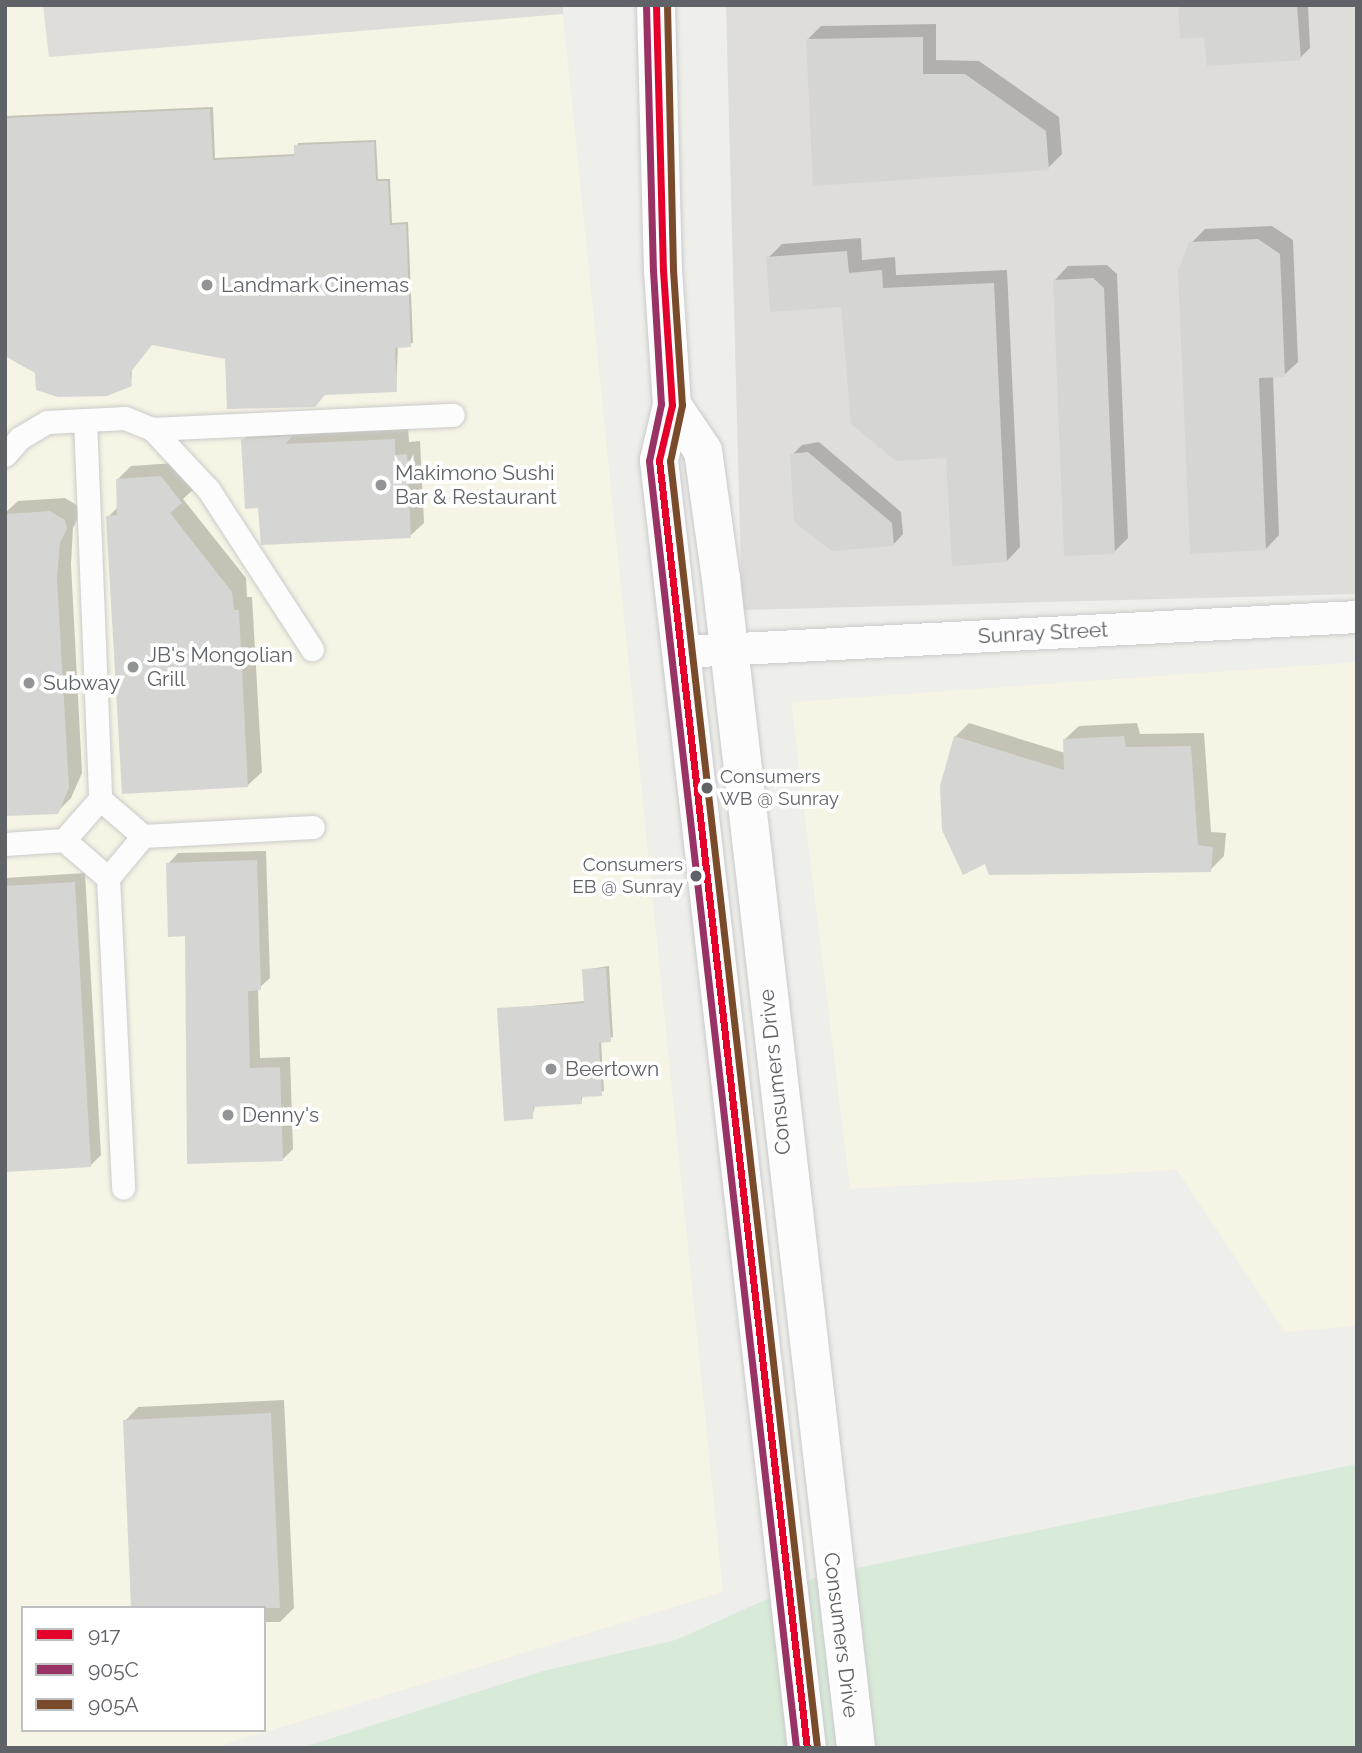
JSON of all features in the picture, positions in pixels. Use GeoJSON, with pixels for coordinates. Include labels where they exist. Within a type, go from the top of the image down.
{"type":"FeatureCollection","features":[{"type":"Feature","properties":{"kind":"main road"},"geometry":{"type":"LineString","coordinates":[[656,5],[663,270],[671,405],[659,460],[807,1748]]}},
{"type":"Feature","properties":{"kind":"main road","name":"Consumers Drive"},"geometry":{"type":"LineString","coordinates":[[671,405],[703,451],[730,649],[784,1154],[856,1748]]}},
{"type":"Feature","properties":{"kind":"street"},"geometry":{"type":"LineString","coordinates":[[152,429],[453,415]]}},
{"type":"Feature","properties":{"kind":"street"},"geometry":{"type":"LineString","coordinates":[[10,444],[47,422],[125,418],[152,429],[208,489],[312,649]]}},
{"type":"Feature","properties":{"kind":"street"},"geometry":{"type":"LineString","coordinates":[[64,841],[100,799],[85,420]]}},
{"type":"Feature","properties":{"kind":"street","name":"Sunray Street"},"geometry":{"type":"LineString","coordinates":[[681,652],[1357,617]]}},
{"type":"Feature","properties":{"kind":"street"},"geometry":{"type":"LineString","coordinates":[[100,799],[143,836],[313,827]]}},
{"type":"Feature","properties":{"kind":"street"},"geometry":{"type":"LineString","coordinates":[[123,1188],[108,877],[143,836]]}},
{"type":"Feature","properties":{"kind":"street"},"geometry":{"type":"LineString","coordinates":[[5,844],[64,841],[108,877]]}},
{"type":"Feature","properties":{"kind":"shaded area"},"geometry":{"type":"Polygon","coordinates":[[[5,5],[43,5],[49,57],[563,14],[723,1592],[266,1732],[266,1606],[21,1606],[21,1732],[265,1732],[213,1748],[5,1748],[5,5]]]}},
{"type":"Feature","properties":{"kind":"shaded area"},"geometry":{"type":"Polygon","coordinates":[[[43,5],[563,5],[563,14],[49,57],[43,5]]]}},
{"type":"Feature","properties":{"kind":"shaded area"},"geometry":{"type":"Polygon","coordinates":[[[726,5],[1357,5],[1357,594],[742,610],[726,5]]]}},
{"type":"Feature","properties":{"kind":"shaded area"},"geometry":{"type":"Polygon","coordinates":[[[1357,662],[1357,1326],[1285,1332],[1177,1170],[850,1189],[791,702],[1357,662]]]}},
{"type":"Feature","properties":{"kind":"green space"},"geometry":{"type":"Polygon","coordinates":[[[1357,1464],[1357,1748],[301,1748],[543,1671],[676,1640],[819,1576],[1357,1464]]]}},
{"type":"Feature","properties":{"kind":"building"},"geometry":{"type":"Polygon","coordinates":[[[1178,5],[1297,5],[1301,60],[1207,66],[1204,37],[1180,39],[1178,5]]]}},
{"type":"Feature","properties":{"kind":"building"},"geometry":{"type":"Polygon","coordinates":[[[923,37],[923,74],[965,74],[1046,131],[1049,170],[813,186],[806,39],[923,37]]]}},
{"type":"Feature","properties":{"kind":"building","name":"Landmark Cinemas"},"geometry":{"type":"Polygon","coordinates":[[[210,109],[213,160],[294,156],[294,145],[374,142],[376,181],[388,181],[390,225],[406,224],[411,347],[395,348],[397,392],[325,395],[315,407],[227,409],[225,359],[152,345],[130,373],[132,386],[107,396],[58,397],[36,390],[35,373],[5,356],[5,118],[210,109]]]}},
{"type":"Feature","properties":{"kind":"building"},"geometry":{"type":"Polygon","coordinates":[[[1258,239],[1280,254],[1285,377],[1259,378],[1266,550],[1190,554],[1178,271],[1189,242],[1258,239]]]}},
{"type":"Feature","properties":{"kind":"building"},"geometry":{"type":"Polygon","coordinates":[[[847,251],[849,273],[882,270],[883,288],[994,283],[1007,562],[952,566],[946,458],[896,461],[851,424],[841,307],[770,312],[766,257],[847,251]]]}},
{"type":"Feature","properties":{"kind":"building"},"geometry":{"type":"Polygon","coordinates":[[[1093,278],[1104,288],[1115,554],[1064,556],[1053,280],[1093,278]]]}},
{"type":"Feature","properties":{"kind":"building"},"geometry":{"type":"Polygon","coordinates":[[[292,436],[286,444],[395,439],[395,455],[407,454],[411,538],[261,545],[258,508],[245,509],[241,439],[292,436]]]}},
{"type":"Feature","properties":{"kind":"building"},"geometry":{"type":"Polygon","coordinates":[[[808,452],[892,523],[894,546],[832,551],[794,522],[790,454],[808,452]]]}},
{"type":"Feature","properties":{"kind":"building"},"geometry":{"type":"Polygon","coordinates":[[[161,476],[182,503],[170,513],[232,592],[234,610],[239,610],[248,787],[122,794],[106,516],[117,515],[116,479],[161,476]]]}},
{"type":"Feature","properties":{"kind":"building"},"geometry":{"type":"Polygon","coordinates":[[[50,511],[65,520],[67,529],[60,543],[57,578],[69,788],[58,814],[5,816],[5,514],[50,511]]]}},
{"type":"Feature","properties":{"kind":"building"},"geometry":{"type":"Polygon","coordinates":[[[954,736],[1064,770],[1063,739],[1124,736],[1126,747],[1191,746],[1198,845],[1213,847],[1211,872],[989,875],[985,864],[963,875],[942,830],[940,786],[954,736]]]}},
{"type":"Feature","properties":{"kind":"building"},"geometry":{"type":"Polygon","coordinates":[[[257,860],[261,990],[248,991],[250,1068],[280,1067],[283,1161],[187,1164],[185,936],[168,937],[166,863],[257,860]]]}},
{"type":"Feature","properties":{"kind":"building"},"geometry":{"type":"Polygon","coordinates":[[[75,882],[91,1167],[5,1172],[5,886],[75,882]]]}},
{"type":"Feature","properties":{"kind":"building","name":"Beertown"},"geometry":{"type":"Polygon","coordinates":[[[606,968],[611,1042],[599,1043],[602,1096],[581,1097],[582,1104],[533,1107],[533,1119],[504,1121],[497,1008],[584,1003],[582,969],[606,968]]]}},
{"type":"Feature","properties":{"kind":"building"},"geometry":{"type":"Polygon","coordinates":[[[271,1413],[280,1608],[131,1606],[123,1420],[271,1413]]]}},
{"type":"Feature","properties":{"kind":"transit line","name":"905C"},"geometry":{"type":"LineString","coordinates":[[646,5],[653,270],[661,404],[649,461],[796,1748]]}},
{"type":"Feature","properties":{"kind":"transit line","name":"917"},"geometry":{"type":"LineString","coordinates":[[656,5],[663,270],[672,405],[659,460],[807,1748]]}},
{"type":"Feature","properties":{"kind":"transit line","name":"905A"},"geometry":{"type":"LineString","coordinates":[[667,5],[673,270],[682,405],[670,461],[817,1747]]}},
{"type":"Feature","properties":{"kind":"place","name":"Landmark Cinemas"},"geometry":{"type":"Point","coordinates":[207,285]}},
{"type":"Feature","properties":{"kind":"place","name":"Makimono Sushi Bar & Restaurant"},"geometry":{"type":"Point","coordinates":[381,485]}},
{"type":"Feature","properties":{"kind":"place","name":"JB's Mongolian Grill"},"geometry":{"type":"Point","coordinates":[133,667]}},
{"type":"Feature","properties":{"kind":"place","name":"Subway"},"geometry":{"type":"Point","coordinates":[29,683]}},
{"type":"Feature","properties":{"kind":"place","name":"Consumers WB @ Sunray"},"geometry":{"type":"Point","coordinates":[707,788]}},
{"type":"Feature","properties":{"kind":"place","name":"Consumers EB @ Sunray"},"geometry":{"type":"Point","coordinates":[696,876]}},
{"type":"Feature","properties":{"kind":"place","name":"Beertown"},"geometry":{"type":"Point","coordinates":[551,1069]}},
{"type":"Feature","properties":{"kind":"place","name":"Denny's"},"geometry":{"type":"Point","coordinates":[228,1115]}}]}
